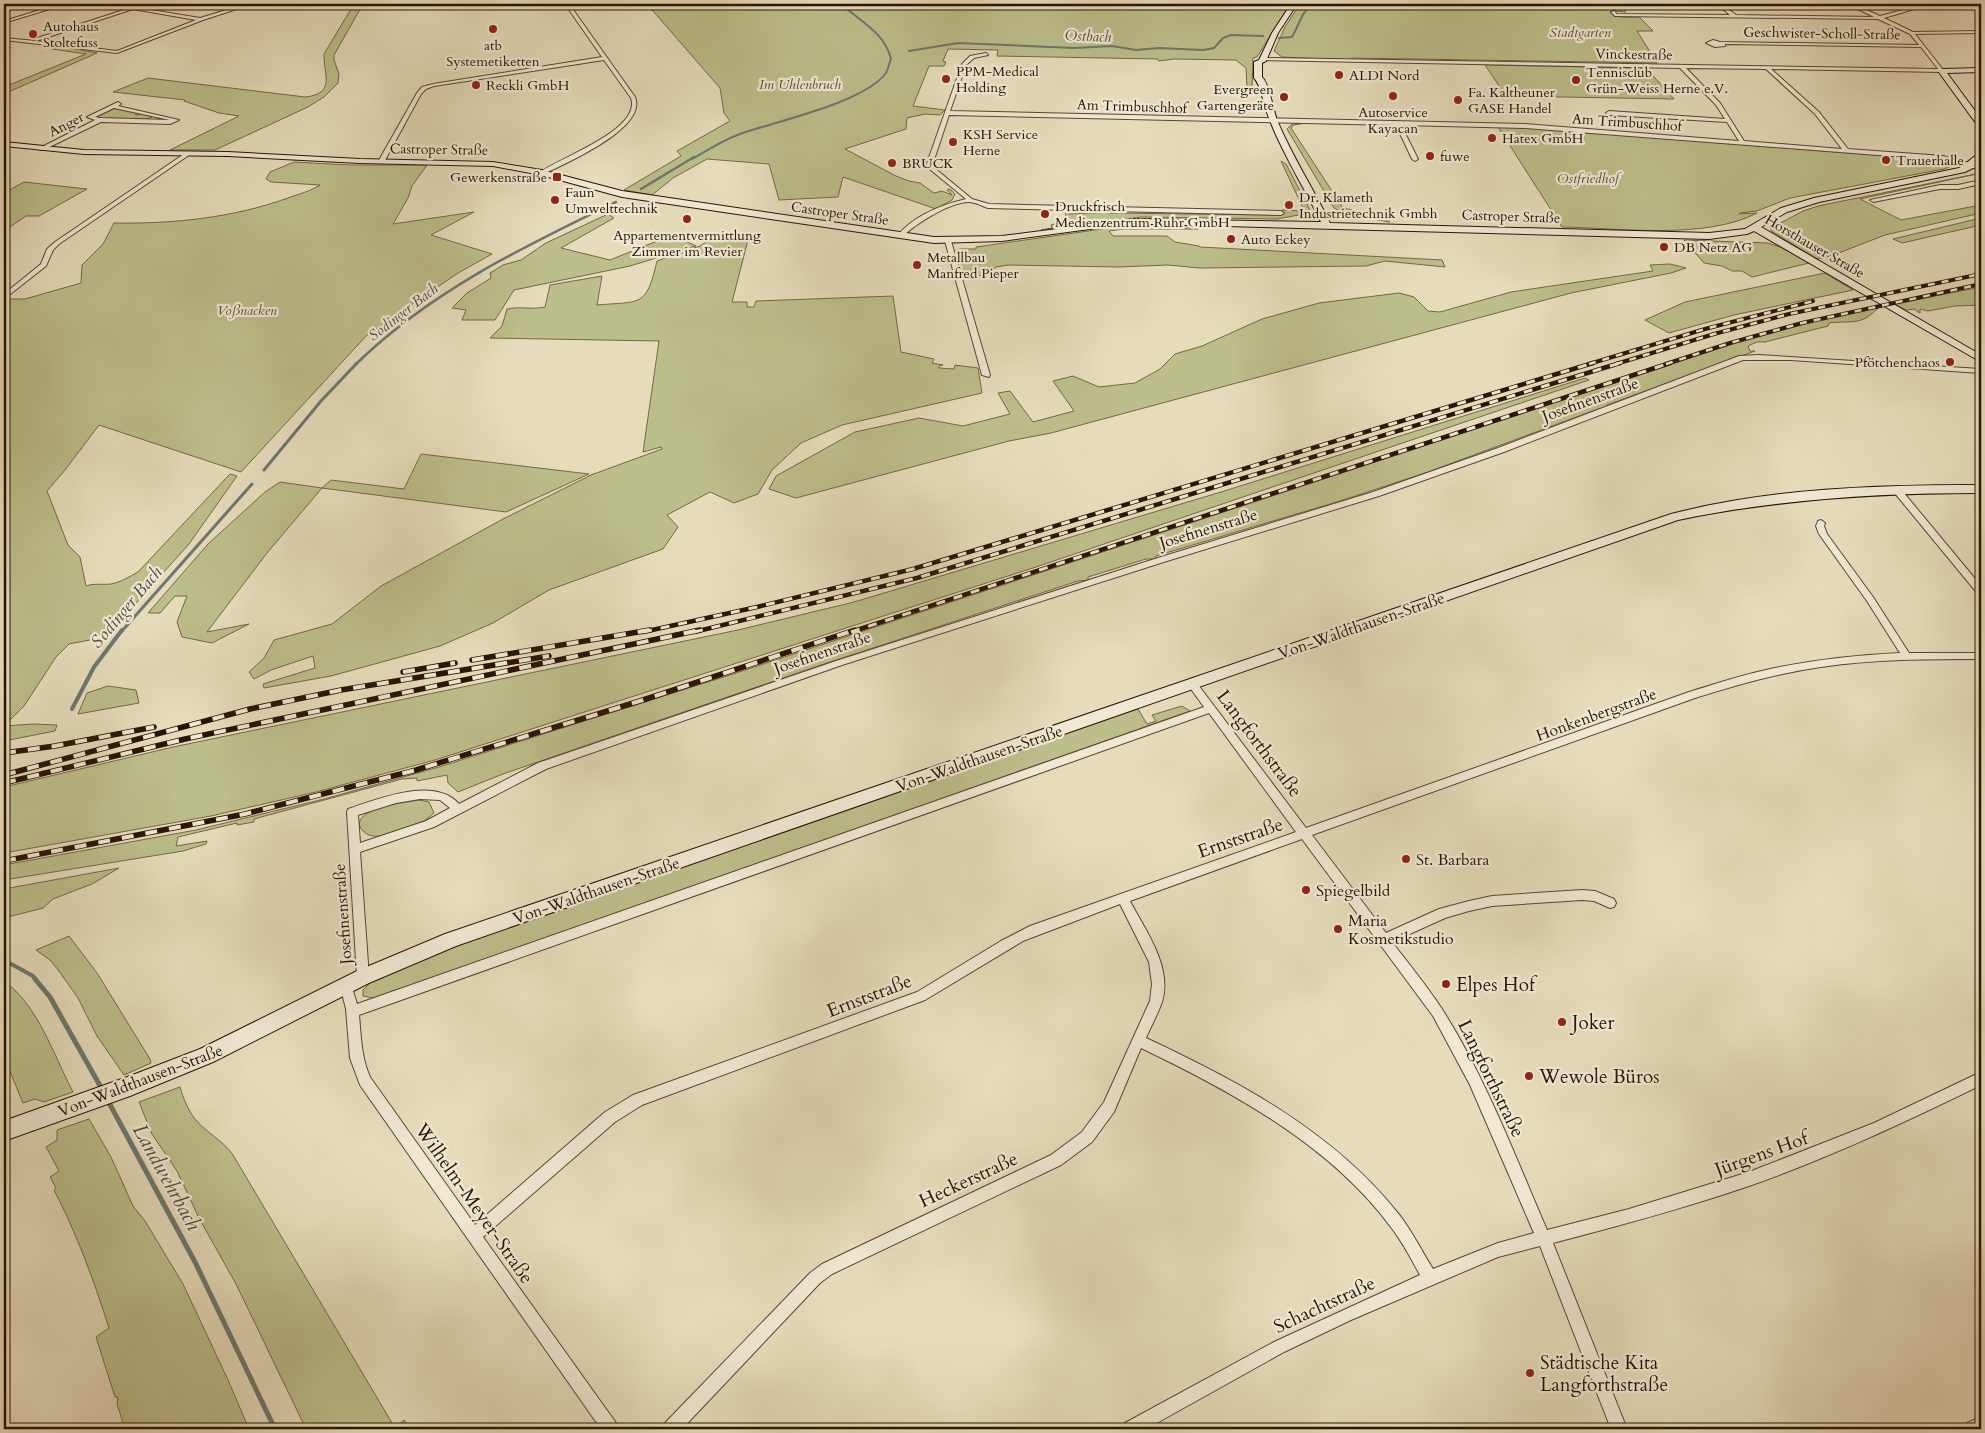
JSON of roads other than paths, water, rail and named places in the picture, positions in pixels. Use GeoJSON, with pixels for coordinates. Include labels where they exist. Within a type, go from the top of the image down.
{"type":"FeatureCollection","features":[{"type":"Feature","properties":{"kind":"main road"},"geometry":{"type":"LineString","coordinates":[[1294,4],[1275,32],[1263,59],[1265,62],[1265,79],[1262,80],[1272,120],[1286,151],[1320,210],[1331,225]]}},
{"type":"Feature","properties":{"kind":"main road","name":"Vinckestraße"},"geometry":{"type":"LineString","coordinates":[[1942,71],[1981,70]]}},
{"type":"Feature","properties":{"kind":"main road"},"geometry":{"type":"LineString","coordinates":[[1942,71],[1981,124]]}},
{"type":"Feature","properties":{"kind":"main road","name":"Castroper Straße"},"geometry":{"type":"LineString","coordinates":[[4,144],[41,150],[84,152],[189,153],[381,162],[478,163],[507,166],[542,173],[617,193],[741,213],[948,241],[994,241],[1143,221],[1709,236],[1742,232],[1753,226]]}},
{"type":"Feature","properties":{"kind":"main road","name":"Horsthauser Straße"},"geometry":{"type":"LineString","coordinates":[[1753,226],[1784,210],[1817,200],[1955,172],[1972,165],[1981,155]]}},
{"type":"Feature","properties":{"kind":"main road"},"geometry":{"type":"LineString","coordinates":[[1315,199],[1326,210],[1331,225]]}},
{"type":"Feature","properties":{"kind":"main road"},"geometry":{"type":"LineString","coordinates":[[1299,224],[1312,218],[1320,210]]}},
{"type":"Feature","properties":{"kind":"main road","name":"Castroper Straße"},"geometry":{"type":"LineString","coordinates":[[1676,235],[1753,226]]}},
{"type":"Feature","properties":{"kind":"main road","name":"Horsthauser Straße"},"geometry":{"type":"LineString","coordinates":[[1753,226],[1981,359]]}},
{"type":"Feature","properties":{"kind":"main road"},"geometry":{"type":"LineString","coordinates":[[1709,236],[1776,240]]}},
{"type":"Feature","properties":{"kind":"main road","name":"Von-Waldthausen-Straße"},"geometry":{"type":"LineString","coordinates":[[4,1131],[130,1086],[206,1056],[362,977],[451,940],[1192,685],[1268,656],[1585,550],[1675,517],[1789,496],[1896,489],[1981,490]]}},
{"type":"Feature","properties":{"kind":"street"},"geometry":{"type":"LineString","coordinates":[[4,21],[64,4]]}},
{"type":"Feature","properties":{"kind":"street"},"geometry":{"type":"LineString","coordinates":[[4,38],[112,52],[201,19],[250,4]]}},
{"type":"Feature","properties":{"kind":"street"},"geometry":{"type":"LineString","coordinates":[[542,173],[613,133],[632,114],[635,104],[631,94],[567,4]]}},
{"type":"Feature","properties":{"kind":"street"},"geometry":{"type":"LineString","coordinates":[[1719,4],[1734,16]]}},
{"type":"Feature","properties":{"kind":"street"},"geometry":{"type":"LineString","coordinates":[[1850,4],[1912,33],[1942,71]]}},
{"type":"Feature","properties":{"kind":"street"},"geometry":{"type":"LineString","coordinates":[[1615,15],[1880,18],[1929,4]]}},
{"type":"Feature","properties":{"kind":"street"},"geometry":{"type":"LineString","coordinates":[[32,41],[133,8],[201,19]]}},
{"type":"Feature","properties":{"kind":"street"},"geometry":{"type":"LineString","coordinates":[[1912,33],[1981,32]]}},
{"type":"Feature","properties":{"kind":"street","name":"Geschwister-Scholl-Straße"},"geometry":{"type":"LineString","coordinates":[[1721,43],[1923,46]]}},
{"type":"Feature","properties":{"kind":"street"},"geometry":{"type":"LineString","coordinates":[[986,54],[972,57],[964,64],[949,113],[945,117],[929,166],[970,200],[988,206],[1281,213]]}},
{"type":"Feature","properties":{"kind":"street"},"geometry":{"type":"LineString","coordinates":[[381,162],[396,130],[424,88],[605,58]]}},
{"type":"Feature","properties":{"kind":"street","name":"Vinckestraße"},"geometry":{"type":"LineString","coordinates":[[1263,59],[1942,71]]}},
{"type":"Feature","properties":{"kind":"street"},"geometry":{"type":"LineString","coordinates":[[1682,67],[1708,92],[1730,120],[1742,142]]}},
{"type":"Feature","properties":{"kind":"street"},"geometry":{"type":"LineString","coordinates":[[1767,68],[1817,113],[1846,150]]}},
{"type":"Feature","properties":{"kind":"street","name":"Anger"},"geometry":{"type":"LineString","coordinates":[[119,103],[90,117],[100,120],[150,122],[170,122],[176,120],[161,116]]}},
{"type":"Feature","properties":{"kind":"street"},"geometry":{"type":"LineString","coordinates":[[113,106],[161,116]]}},
{"type":"Feature","properties":{"kind":"street","name":"Am Trimbuschhof"},"geometry":{"type":"LineString","coordinates":[[949,113],[1539,127],[1943,158],[1972,165]]}},
{"type":"Feature","properties":{"kind":"street"},"geometry":{"type":"LineString","coordinates":[[1609,113],[1730,120]]}},
{"type":"Feature","properties":{"kind":"street"},"geometry":{"type":"LineString","coordinates":[[150,122],[161,116]]}},
{"type":"Feature","properties":{"kind":"street","name":"Anger"},"geometry":{"type":"LineString","coordinates":[[41,150],[100,120]]}},
{"type":"Feature","properties":{"kind":"street"},"geometry":{"type":"LineString","coordinates":[[1398,123],[1415,159]]}},
{"type":"Feature","properties":{"kind":"street"},"geometry":{"type":"LineString","coordinates":[[4,297],[44,265],[50,249],[57,243],[189,153]]}},
{"type":"Feature","properties":{"kind":"street"},"geometry":{"type":"LineString","coordinates":[[1972,165],[1981,168]]}},
{"type":"Feature","properties":{"kind":"street"},"geometry":{"type":"LineString","coordinates":[[1873,200],[1940,187],[1958,187],[1981,182]]}},
{"type":"Feature","properties":{"kind":"street"},"geometry":{"type":"LineString","coordinates":[[901,236],[912,225],[938,211],[970,200]]}},
{"type":"Feature","properties":{"kind":"street"},"geometry":{"type":"LineString","coordinates":[[948,241],[986,375]]}},
{"type":"Feature","properties":{"kind":"street","name":"Josefinenstraße"},"geometry":{"type":"LineString","coordinates":[[354,849],[430,824],[542,766],[838,663],[1164,558],[1376,494],[1500,450],[1742,358],[1791,358],[1981,370]]}},
{"type":"Feature","properties":{"kind":"street"},"geometry":{"type":"LineString","coordinates":[[1896,489],[1981,592]]}},
{"type":"Feature","properties":{"kind":"street"},"geometry":{"type":"LineString","coordinates":[[1821,523],[1820,526],[1823,534],[1870,599],[1907,657]]}},
{"type":"Feature","properties":{"kind":"street","name":"Honkenbergstraße"},"geometry":{"type":"LineString","coordinates":[[1304,835],[1692,695],[1739,681],[1827,663],[1907,657],[1981,656]]}},
{"type":"Feature","properties":{"kind":"street","name":"Langforthstraße"},"geometry":{"type":"LineString","coordinates":[[1192,685],[1437,1012],[1458,1048],[1544,1239],[1619,1429]]}},
{"type":"Feature","properties":{"kind":"street","name":"Von-Waldthausen-Straße"},"geometry":{"type":"LineString","coordinates":[[354,1011],[1210,709]]}},
{"type":"Feature","properties":{"kind":"street","name":"Josefinenstraße"},"geometry":{"type":"LineString","coordinates":[[362,977],[352,812],[414,795],[428,794],[450,800],[458,810]]}},
{"type":"Feature","properties":{"kind":"street","name":"Ernststraße"},"geometry":{"type":"LineString","coordinates":[[475,1235],[610,1116],[631,1104],[921,996],[946,983],[1014,939],[1304,835]]}},
{"type":"Feature","properties":{"kind":"street"},"geometry":{"type":"LineString","coordinates":[[1383,940],[1443,913],[1492,901],[1582,895],[1595,896],[1610,903]]}},
{"type":"Feature","properties":{"kind":"street","name":"Heckerstraße"},"geometry":{"type":"LineString","coordinates":[[671,1429],[815,1278],[826,1269],[1056,1160],[1075,1148],[1093,1130],[1109,1107],[1156,1001],[1158,973],[1155,962],[1123,899]]}},
{"type":"Feature","properties":{"kind":"street","name":"Wilhelm-Meyer-Straße"},"geometry":{"type":"LineString","coordinates":[[346,985],[354,1011],[355,1054],[361,1074],[610,1429]]}},
{"type":"Feature","properties":{"kind":"street"},"geometry":{"type":"LineString","coordinates":[[1139,1041],[1213,1076],[1254,1100],[1292,1125],[1332,1157],[1365,1187],[1396,1222],[1430,1278]]}},
{"type":"Feature","properties":{"kind":"street","name":"Jürgens Hof"},"geometry":{"type":"LineString","coordinates":[[1544,1239],[1749,1179],[1878,1128],[1981,1078]]}},
{"type":"Feature","properties":{"kind":"street","name":"Schachtstraße"},"geometry":{"type":"LineString","coordinates":[[1131,1429],[1279,1347],[1430,1278],[1498,1250],[1544,1239]]}},
{"type":"Feature","properties":{"kind":"street"},"geometry":{"type":"LineString","coordinates":[[1973,1429],[1981,1425]]}},
{"type":"Feature","properties":{"kind":"waterway","name":"Sodinger Bach"},"geometry":{"type":"LineString","coordinates":[[692,159],[740,134],[840,102],[875,84],[886,73],[891,59],[883,42],[871,28],[841,4]]}},
{"type":"Feature","properties":{"kind":"waterway","name":"Ostbach"},"geometry":{"type":"LineString","coordinates":[[1279,38],[1292,37],[1302,16],[1312,4]]}},
{"type":"Feature","properties":{"kind":"waterway","name":"Ostbach"},"geometry":{"type":"LineString","coordinates":[[909,51],[958,43],[1074,48],[1112,46],[1136,50],[1159,48],[1203,50],[1214,48],[1223,38],[1231,35],[1263,36]]}},
{"type":"Feature","properties":{"kind":"waterway","name":"Sodinger Bach"},"geometry":{"type":"LineString","coordinates":[[641,189],[694,157]]}},
{"type":"Feature","properties":{"kind":"waterway","name":"Sodinger Bach"},"geometry":{"type":"LineString","coordinates":[[356,364],[415,314],[479,272],[616,202]]}},
{"type":"Feature","properties":{"kind":"waterway","name":"Sodinger Bach"},"geometry":{"type":"LineString","coordinates":[[264,470],[321,401],[356,364]]}},
{"type":"Feature","properties":{"kind":"waterway","name":"Sodinger Bach"},"geometry":{"type":"LineString","coordinates":[[121,632],[252,484]]}},
{"type":"Feature","properties":{"kind":"waterway","name":"Sodinger Bach"},"geometry":{"type":"LineString","coordinates":[[72,709],[94,667],[122,630]]}},
{"type":"Feature","properties":{"kind":"waterway","name":"Landwehrbach"},"geometry":{"type":"LineString","coordinates":[[4,960],[33,976],[36,980]]}},
{"type":"Feature","properties":{"kind":"waterway","name":"Landwehrbach"},"geometry":{"type":"LineString","coordinates":[[35,979],[50,997],[103,1091]]}},
{"type":"Feature","properties":{"kind":"waterway","name":"Landwehrbach"},"geometry":{"type":"LineString","coordinates":[[107,1099],[195,1262],[275,1429]]}},
{"type":"Feature","properties":{"kind":"railway"},"geometry":{"type":"LineString","coordinates":[[1616,364],[1714,334],[1789,314],[1981,274]]}},
{"type":"Feature","properties":{"kind":"railway"},"geometry":{"type":"LineString","coordinates":[[1666,364],[1730,343],[1802,323],[1981,284]]}},
{"type":"Feature","properties":{"kind":"railway"},"geometry":{"type":"LineString","coordinates":[[1589,364],[1705,329],[1813,301]]}},
{"type":"Feature","properties":{"kind":"railway"},"geometry":{"type":"LineString","coordinates":[[643,632],[757,607],[913,569],[1593,363]]}},
{"type":"Feature","properties":{"kind":"railway"},"geometry":{"type":"LineString","coordinates":[[694,632],[917,578],[1620,363]]}},
{"type":"Feature","properties":{"kind":"railway"},"geometry":{"type":"LineString","coordinates":[[851,632],[1670,363]]}},
{"type":"Feature","properties":{"kind":"railway"},"geometry":{"type":"LineString","coordinates":[[472,660],[650,630]]}},
{"type":"Feature","properties":{"kind":"railway"},"geometry":{"type":"LineString","coordinates":[[4,783],[185,739],[700,630]]}},
{"type":"Feature","properties":{"kind":"railway"},"geometry":{"type":"LineString","coordinates":[[4,861],[245,814],[416,770],[643,700],[855,630]]}},
{"type":"Feature","properties":{"kind":"railway"},"geometry":{"type":"LineString","coordinates":[[4,775],[250,709],[341,690],[549,656]]}},
{"type":"Feature","properties":{"kind":"railway"},"geometry":{"type":"LineString","coordinates":[[403,672],[455,663]]}},
{"type":"Feature","properties":{"kind":"railway"},"geometry":{"type":"LineString","coordinates":[[4,753],[55,746],[154,727]]}},
{"type":"Feature","properties":{"kind":"place","name":"atb Systemetiketten"},"geometry":{"type":"Point","coordinates":[493,29]}},
{"type":"Feature","properties":{"kind":"place","name":"Autohaus Stoltefuss"},"geometry":{"type":"Point","coordinates":[33,34]}},
{"type":"Feature","properties":{"kind":"place","name":"ALDI Nord"},"geometry":{"type":"Point","coordinates":[1339,75]}},
{"type":"Feature","properties":{"kind":"place","name":"PPM-Medical Holding"},"geometry":{"type":"Point","coordinates":[946,79]}},
{"type":"Feature","properties":{"kind":"place","name":"Tennisclub Grün-Weiss Herne e.V."},"geometry":{"type":"Point","coordinates":[1576,80]}},
{"type":"Feature","properties":{"kind":"place","name":"Reckli GmbH"},"geometry":{"type":"Point","coordinates":[476,85]}},
{"type":"Feature","properties":{"kind":"place","name":"Autoservice Kayacan"},"geometry":{"type":"Point","coordinates":[1393,96]}},
{"type":"Feature","properties":{"kind":"place","name":"Evergreen Gartengeräte"},"geometry":{"type":"Point","coordinates":[1284,97]}},
{"type":"Feature","properties":{"kind":"place","name":"Fa. Kaltheuner GASE Handel"},"geometry":{"type":"Point","coordinates":[1458,100]}},
{"type":"Feature","properties":{"kind":"place","name":"Hatex GmbH"},"geometry":{"type":"Point","coordinates":[1492,138]}},
{"type":"Feature","properties":{"kind":"place","name":"KSH Service Herne"},"geometry":{"type":"Point","coordinates":[953,142]}},
{"type":"Feature","properties":{"kind":"place","name":"fuwe"},"geometry":{"type":"Point","coordinates":[1430,156]}},
{"type":"Feature","properties":{"kind":"place","name":"Trauerhalle"},"geometry":{"type":"Point","coordinates":[1886,160]}},
{"type":"Feature","properties":{"kind":"place","name":"BRUCK"},"geometry":{"type":"Point","coordinates":[892,163]}},
{"type":"Feature","properties":{"kind":"place","name":"Gewerkenstraße"},"geometry":{"type":"Point","coordinates":[557,177]}},
{"type":"Feature","properties":{"kind":"place","name":"Faun Umwelttechnik"},"geometry":{"type":"Point","coordinates":[555,200]}},
{"type":"Feature","properties":{"kind":"place","name":"Dr. Klameth Industrietechnik Gmbh"},"geometry":{"type":"Point","coordinates":[1289,205]}},
{"type":"Feature","properties":{"kind":"place","name":"Druckfrisch Medienzentrum Ruhr GmbH"},"geometry":{"type":"Point","coordinates":[1045,214]}},
{"type":"Feature","properties":{"kind":"place","name":"Appartementvermittlung Zimmer im Revier"},"geometry":{"type":"Point","coordinates":[687,219]}},
{"type":"Feature","properties":{"kind":"place","name":"Auto Eckey"},"geometry":{"type":"Point","coordinates":[1231,239]}},
{"type":"Feature","properties":{"kind":"place","name":"DB Netz AG"},"geometry":{"type":"Point","coordinates":[1664,247]}},
{"type":"Feature","properties":{"kind":"place","name":"Metallbau Manfred Pieper"},"geometry":{"type":"Point","coordinates":[917,265]}},
{"type":"Feature","properties":{"kind":"place","name":"Pfötchenchaos"},"geometry":{"type":"Point","coordinates":[1950,362]}},
{"type":"Feature","properties":{"kind":"place","name":"St. Barbara"},"geometry":{"type":"Point","coordinates":[1406,859]}},
{"type":"Feature","properties":{"kind":"place","name":"Spiegelbild"},"geometry":{"type":"Point","coordinates":[1306,890]}},
{"type":"Feature","properties":{"kind":"place","name":"Maria Kosmetikstudio"},"geometry":{"type":"Point","coordinates":[1338,929]}},
{"type":"Feature","properties":{"kind":"place","name":"Elpes Hof"},"geometry":{"type":"Point","coordinates":[1446,984]}},
{"type":"Feature","properties":{"kind":"place","name":"Joker"},"geometry":{"type":"Point","coordinates":[1562,1022]}},
{"type":"Feature","properties":{"kind":"place","name":"Wewole Büros"},"geometry":{"type":"Point","coordinates":[1529,1076]}},
{"type":"Feature","properties":{"kind":"place","name":"Städtische Kita Langforthstraße"},"geometry":{"type":"Point","coordinates":[1530,1373]}},
{"type":"Feature","properties":{"kind":"park label","name":"Stadtgarten"},"geometry":{"type":"Point","coordinates":[1580,32]}},
{"type":"Feature","properties":{"kind":"park label","name":"Im Uhlenbruch"},"geometry":{"type":"Point","coordinates":[800,84]}},
{"type":"Feature","properties":{"kind":"park label","name":"Ostfriedhof"},"geometry":{"type":"Point","coordinates":[1588,178]}},
{"type":"Feature","properties":{"kind":"park label","name":"Voßnacken"},"geometry":{"type":"Point","coordinates":[247,310]}}]}
